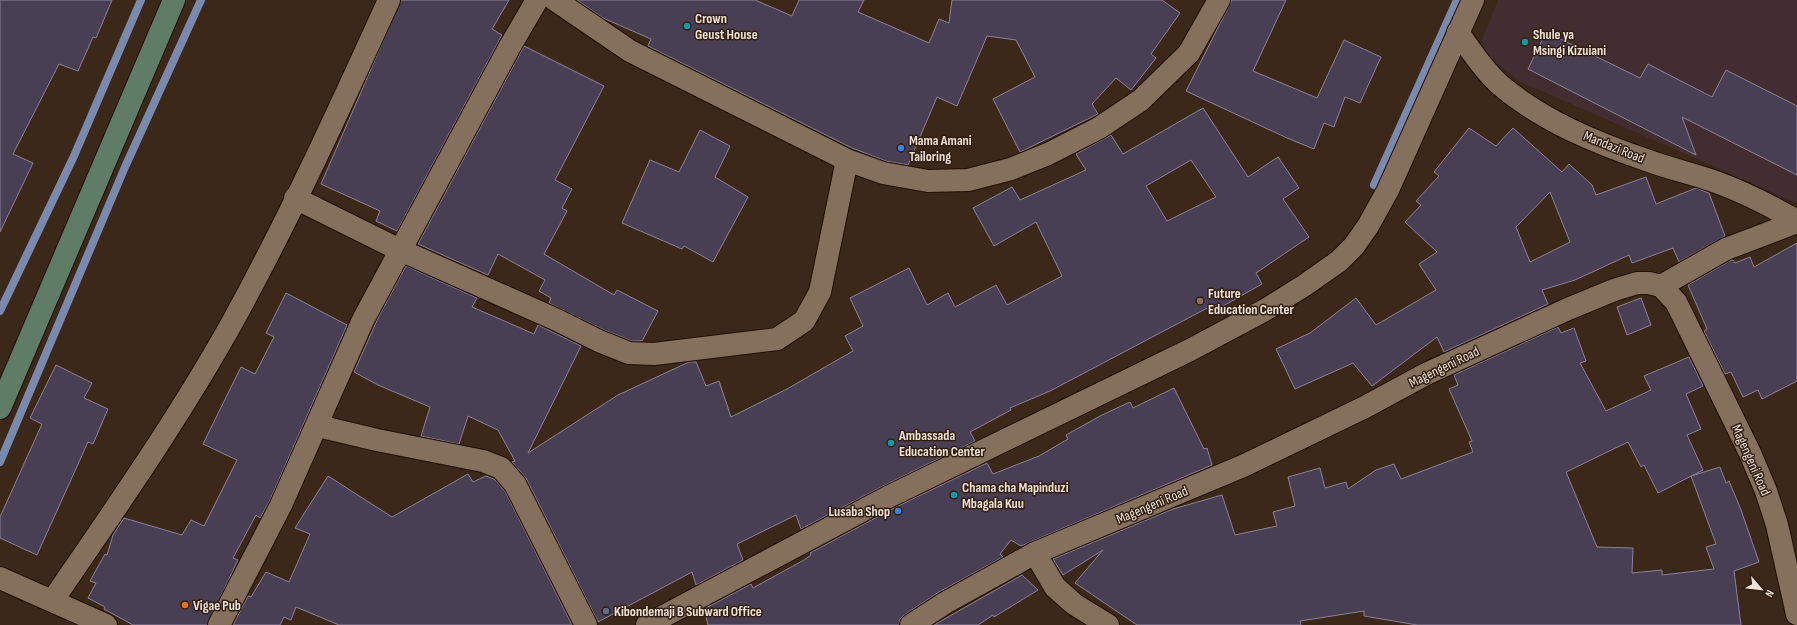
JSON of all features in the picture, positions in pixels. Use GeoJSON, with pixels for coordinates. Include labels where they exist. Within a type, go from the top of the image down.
{"type":"FeatureCollection","features":[{"type":"Feature","properties":{"kind":"street"},"geometry":{"type":"LineString","coordinates":[[0,408],[174,0]]}},
{"type":"Feature","properties":{"kind":"street"},"geometry":{"type":"LineString","coordinates":[[53,600],[161,440],[232,321],[330,130],[389,0]]}},
{"type":"Feature","properties":{"kind":"street"},"geometry":{"type":"LineString","coordinates":[[219,625],[281,505],[318,426],[363,320],[509,48],[537,0]]}},
{"type":"Feature","properties":{"kind":"street"},"geometry":{"type":"LineString","coordinates":[[555,0],[630,51],[847,160],[883,173],[928,181],[968,180],[1011,169],[1048,154],[1099,128],[1141,100],[1189,53],[1219,0]]}},
{"type":"Feature","properties":{"kind":"street"},"geometry":{"type":"LineString","coordinates":[[647,625],[888,497],[1190,350],[1265,310],[1305,285],[1339,261],[1354,246],[1368,226],[1388,190],[1473,0]]}},
{"type":"Feature","properties":{"kind":"street","name":"Mandazi Road"},"geometry":{"type":"LineString","coordinates":[[1458,32],[1498,83],[1533,110],[1572,131],[1604,144],[1649,161],[1716,182],[1760,200],[1797,222]]}},
{"type":"Feature","properties":{"kind":"street"},"geometry":{"type":"LineString","coordinates":[[295,198],[400,250],[557,320],[599,341],[629,353],[654,354],[777,339],[804,321],[820,292],[847,160]]}},
{"type":"Feature","properties":{"kind":"street","name":"Mandazi Road"},"geometry":{"type":"LineString","coordinates":[[1661,286],[1726,249],[1797,222]]}},
{"type":"Feature","properties":{"kind":"street","name":"Magengeni Road"},"geometry":{"type":"LineString","coordinates":[[911,625],[945,603],[1035,553],[1243,466],[1365,407],[1426,374],[1575,306],[1614,290],[1637,283],[1649,283],[1661,286],[1676,302],[1689,325],[1711,374],[1750,453],[1766,491],[1777,525],[1797,614]]}},
{"type":"Feature","properties":{"kind":"street"},"geometry":{"type":"LineString","coordinates":[[318,426],[377,440],[457,455],[483,461],[501,468],[515,484],[586,625]]}},
{"type":"Feature","properties":{"kind":"street"},"geometry":{"type":"LineString","coordinates":[[1035,553],[1054,587],[1074,604],[1108,625]]}},
{"type":"Feature","properties":{"kind":"street"},"geometry":{"type":"LineString","coordinates":[[0,578],[53,600],[106,625]]}},
{"type":"Feature","properties":{"kind":"shaded area"},"geometry":{"type":"Polygon","coordinates":[[[1498,0],[1797,0],[1797,203],[1521,82],[1478,50],[1498,0]]]}},
{"type":"Feature","properties":{"kind":"building"},"geometry":{"type":"Polygon","coordinates":[[[0,0],[112,0],[96,38],[93,37],[78,71],[59,64],[13,154],[33,163],[0,232],[0,0]]]}},
{"type":"Feature","properties":{"kind":"building"},"geometry":{"type":"Polygon","coordinates":[[[401,0],[509,0],[492,29],[502,35],[397,231],[376,221],[380,211],[321,184],[401,0]]]}},
{"type":"Feature","properties":{"kind":"building"},"geometry":{"type":"Polygon","coordinates":[[[577,0],[755,0],[792,16],[799,0],[864,0],[858,12],[929,43],[939,19],[949,23],[952,0],[1162,0],[1180,13],[1151,54],[1156,58],[1131,90],[1116,78],[1092,104],[1098,114],[1020,152],[993,99],[1035,77],[1016,40],[987,36],[957,106],[937,97],[908,165],[886,161],[852,148],[648,46],[651,39],[603,18],[577,0]]]}},
{"type":"Feature","properties":{"kind":"building"},"geometry":{"type":"Polygon","coordinates":[[[1232,0],[1286,0],[1253,71],[1317,98],[1344,40],[1381,57],[1360,103],[1345,97],[1334,127],[1324,123],[1314,149],[1186,91],[1232,0]]]}},
{"type":"Feature","properties":{"kind":"building"},"geometry":{"type":"Polygon","coordinates":[[[1546,32],[1640,78],[1648,64],[1712,97],[1726,70],[1797,106],[1797,175],[1682,117],[1696,155],[1528,69],[1546,32]]]}},
{"type":"Feature","properties":{"kind":"building"},"geometry":{"type":"Polygon","coordinates":[[[524,46],[604,86],[555,180],[572,189],[562,208],[567,211],[544,254],[614,295],[617,290],[658,311],[642,341],[632,341],[604,330],[549,303],[551,298],[539,291],[545,280],[498,254],[488,275],[418,244],[524,46]]]}},
{"type":"Feature","properties":{"kind":"building"},"geometry":{"type":"Polygon","coordinates":[[[1203,108],[1248,177],[1278,157],[1299,188],[1283,199],[1309,237],[1256,273],[1262,284],[1216,310],[1213,305],[1050,391],[1010,408],[1011,410],[970,432],[975,441],[883,486],[801,529],[796,515],[737,544],[743,560],[696,585],[692,572],[598,622],[526,478],[512,462],[515,461],[498,430],[468,416],[459,444],[421,436],[430,407],[378,385],[354,372],[379,316],[406,266],[477,298],[472,307],[534,334],[538,325],[581,346],[528,453],[618,395],[689,362],[696,362],[706,386],[719,381],[731,417],[787,389],[853,351],[845,336],[863,326],[850,298],[909,268],[927,305],[948,293],[955,307],[996,285],[1007,305],[1062,276],[1036,222],[994,246],[973,208],[1012,187],[1020,200],[1086,170],[1076,154],[1111,135],[1123,154],[1203,108]],[[1191,160],[1146,186],[1167,221],[1216,197],[1191,160]]]}},
{"type":"Feature","properties":{"kind":"building"},"geometry":{"type":"Polygon","coordinates":[[[1469,128],[1496,146],[1513,128],[1562,172],[1569,164],[1592,185],[1596,195],[1646,177],[1656,204],[1696,188],[1709,193],[1725,236],[1679,262],[1673,248],[1632,263],[1629,255],[1575,280],[1542,290],[1548,304],[1444,352],[1437,337],[1372,386],[1353,363],[1295,389],[1276,349],[1310,333],[1356,298],[1376,325],[1436,290],[1419,264],[1437,252],[1405,222],[1421,205],[1416,201],[1439,176],[1434,172],[1469,128]],[[1550,192],[1516,227],[1530,262],[1570,242],[1550,192]]]}},
{"type":"Feature","properties":{"kind":"building"},"geometry":{"type":"Polygon","coordinates":[[[700,130],[730,146],[715,177],[748,197],[713,262],[684,246],[682,249],[622,223],[650,160],[679,172],[700,130]]]}},
{"type":"Feature","properties":{"kind":"building"},"geometry":{"type":"Polygon","coordinates":[[[1797,243],[1797,381],[1762,399],[1758,390],[1743,397],[1731,372],[1725,374],[1704,331],[1707,329],[1688,285],[1731,260],[1735,263],[1750,257],[1754,267],[1797,243]]]}},
{"type":"Feature","properties":{"kind":"building"},"geometry":{"type":"Polygon","coordinates":[[[286,293],[347,325],[270,500],[260,518],[256,515],[233,558],[238,560],[207,625],[133,625],[104,609],[105,607],[88,598],[96,583],[90,581],[105,554],[107,555],[113,535],[124,518],[182,535],[191,520],[204,526],[237,460],[203,444],[241,367],[255,374],[274,337],[266,333],[286,293]]]}},
{"type":"Feature","properties":{"kind":"building"},"geometry":{"type":"Polygon","coordinates":[[[1641,298],[1651,325],[1627,335],[1617,307],[1641,298]]]}},
{"type":"Feature","properties":{"kind":"building"},"geometry":{"type":"Polygon","coordinates":[[[1558,327],[1561,333],[1574,328],[1586,361],[1580,363],[1606,411],[1651,390],[1644,376],[1689,357],[1703,386],[1686,394],[1701,429],[1687,435],[1703,470],[1692,476],[1720,467],[1726,483],[1729,481],[1741,510],[1759,562],[1734,571],[1741,625],[1417,625],[1364,616],[1364,611],[1300,621],[1301,625],[1137,625],[1075,583],[1103,550],[1063,575],[1053,559],[1173,509],[1222,495],[1235,535],[1277,526],[1273,512],[1295,506],[1288,477],[1320,468],[1325,488],[1346,482],[1348,489],[1376,470],[1394,464],[1401,479],[1473,452],[1469,442],[1472,441],[1449,389],[1458,385],[1454,375],[1558,327]],[[1628,442],[1566,472],[1597,547],[1633,548],[1632,573],[1662,570],[1662,575],[1714,569],[1706,547],[1716,544],[1691,476],[1658,493],[1644,465],[1641,467],[1628,442]]]}},
{"type":"Feature","properties":{"kind":"building"},"geometry":{"type":"Polygon","coordinates":[[[56,365],[92,383],[84,398],[108,409],[93,444],[88,442],[37,555],[0,538],[0,517],[42,424],[30,418],[56,365]]]}},
{"type":"Feature","properties":{"kind":"building"},"geometry":{"type":"Polygon","coordinates":[[[1174,388],[1204,449],[1207,448],[1212,465],[1021,546],[1011,540],[1000,554],[1003,557],[939,592],[904,615],[900,619],[899,625],[708,625],[704,609],[751,584],[753,588],[804,560],[811,555],[810,553],[894,508],[987,463],[993,474],[1039,456],[1068,439],[1066,435],[1102,415],[1130,402],[1133,408],[1174,388]]]}},
{"type":"Feature","properties":{"kind":"building"},"geometry":{"type":"Polygon","coordinates":[[[468,474],[473,482],[486,476],[494,479],[505,491],[572,625],[339,625],[296,607],[291,620],[284,617],[280,625],[233,625],[248,596],[251,597],[266,572],[289,582],[310,534],[295,528],[328,476],[392,517],[468,474]]]}},
{"type":"Feature","properties":{"kind":"building"},"geometry":{"type":"Polygon","coordinates":[[[1022,575],[1038,590],[994,617],[993,615],[978,625],[934,625],[1022,575]]]}},
{"type":"Feature","properties":{"kind":"waterway"},"geometry":{"type":"LineString","coordinates":[[0,311],[74,156],[141,0]]}},
{"type":"Feature","properties":{"kind":"waterway"},"geometry":{"type":"LineString","coordinates":[[0,462],[125,167],[201,0]]}},
{"type":"Feature","properties":{"kind":"waterway"},"geometry":{"type":"LineString","coordinates":[[1374,185],[1457,0]]}},
{"type":"Feature","properties":{"kind":"place","name":"Crown Geust House"},"geometry":{"type":"Point","coordinates":[687,26]}},
{"type":"Feature","properties":{"kind":"place","name":"Shule ya Msingi Kizuiani"},"geometry":{"type":"Point","coordinates":[1525,42]}},
{"type":"Feature","properties":{"kind":"place","name":"Mama Amani Tailoring"},"geometry":{"type":"Point","coordinates":[901,148]}},
{"type":"Feature","properties":{"kind":"place","name":"Future Education Center"},"geometry":{"type":"Point","coordinates":[1200,301]}},
{"type":"Feature","properties":{"kind":"place","name":"Ambassada Education Center"},"geometry":{"type":"Point","coordinates":[891,443]}},
{"type":"Feature","properties":{"kind":"place","name":"Chama cha Mapinduzi Mbagala Kuu"},"geometry":{"type":"Point","coordinates":[954,495]}},
{"type":"Feature","properties":{"kind":"place","name":"Lusaba Shop"},"geometry":{"type":"Point","coordinates":[898,511]}},
{"type":"Feature","properties":{"kind":"place","name":"Vigae Pub"},"geometry":{"type":"Point","coordinates":[185,605]}},
{"type":"Feature","properties":{"kind":"place","name":"Kibondemaji B Subward Office"},"geometry":{"type":"Point","coordinates":[606,611]}}]}
